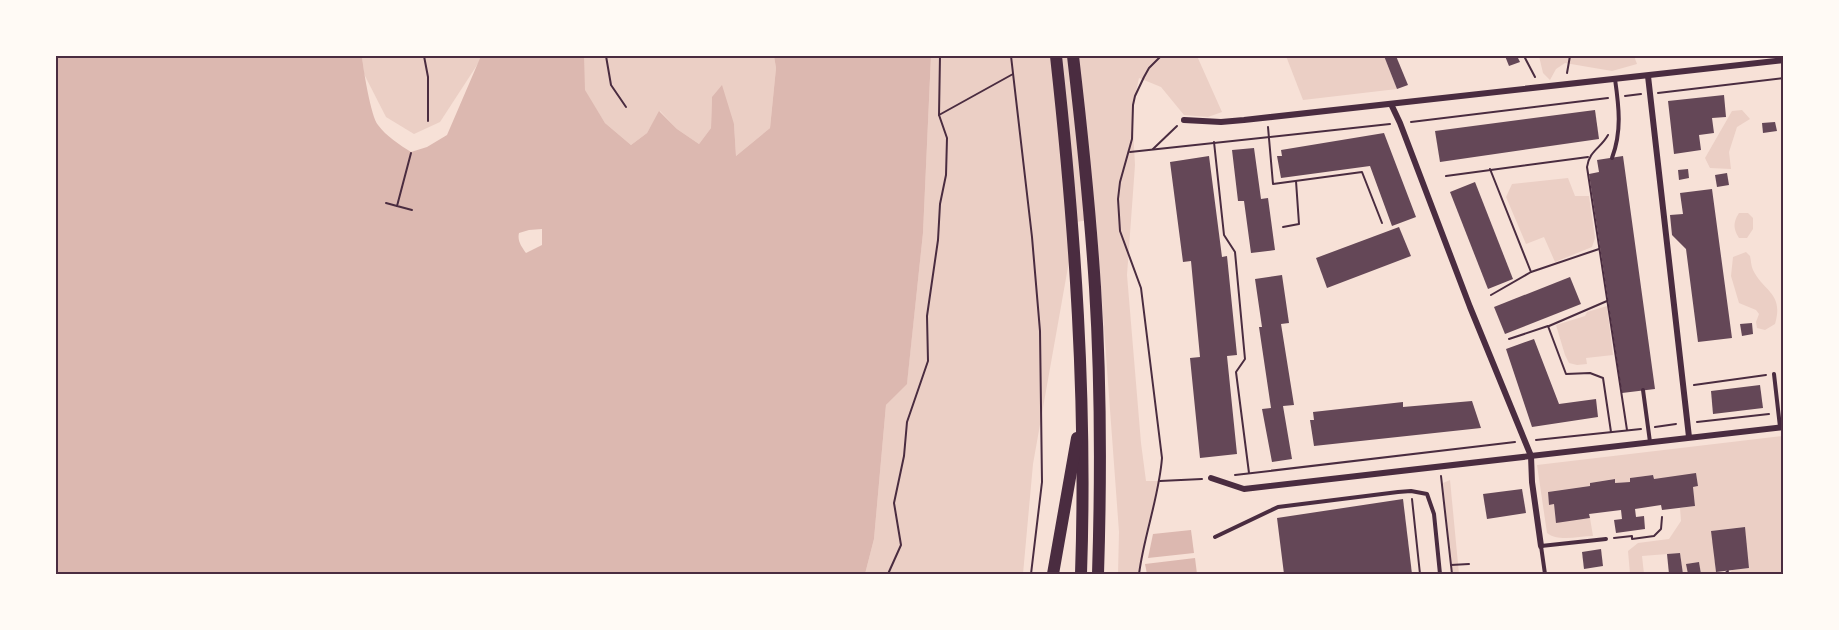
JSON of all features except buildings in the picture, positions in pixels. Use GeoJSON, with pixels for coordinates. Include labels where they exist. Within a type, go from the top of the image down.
{"type":"FeatureCollection","features":[{"type":"Feature","properties":{"kind":"highway"},"geometry":{"type":"LineString","coordinates":[[1056,56],[1071,198],[1080,345],[1081,574]]}},
{"type":"Feature","properties":{"kind":"highway"},"geometry":{"type":"LineString","coordinates":[[1073,56],[1094,275],[1098,355],[1100,502],[1098,574]]}},
{"type":"Feature","properties":{"kind":"highway"},"geometry":{"type":"LineString","coordinates":[[1053,574],[1071,464],[1082,416]]}},
{"type":"Feature","properties":{"kind":"street"},"geometry":{"type":"LineString","coordinates":[[1184,120],[1221,122],[1268,118],[1784,60]]}},
{"type":"Feature","properties":{"kind":"street"},"geometry":{"type":"LineString","coordinates":[[1648,76],[1689,438]]}},
{"type":"Feature","properties":{"kind":"street"},"geometry":{"type":"LineString","coordinates":[[1391,104],[1531,456],[1532,482],[1541,546]]}},
{"type":"Feature","properties":{"kind":"street"},"geometry":{"type":"LineString","coordinates":[[1211,478],[1244,489],[1782,427]]}},
{"type":"Feature","properties":{"kind":"lane"},"geometry":{"type":"LineString","coordinates":[[1612,158],[1618,143],[1620,123],[1615,79]]}},
{"type":"Feature","properties":{"kind":"lane"},"geometry":{"type":"LineString","coordinates":[[1773,374],[1782,427]]}},
{"type":"Feature","properties":{"kind":"lane"},"geometry":{"type":"LineString","coordinates":[[1643,390],[1650,442]]}},
{"type":"Feature","properties":{"kind":"lane"},"geometry":{"type":"LineString","coordinates":[[1215,537],[1278,507],[1411,491],[1427,494],[1434,514],[1440,574]]}},
{"type":"Feature","properties":{"kind":"lane"},"geometry":{"type":"LineString","coordinates":[[1545,574],[1541,546],[1606,539]]}},
{"type":"Feature","properties":{"kind":"path"},"geometry":{"type":"LineString","coordinates":[[424,56],[428,77],[428,121]]}},
{"type":"Feature","properties":{"kind":"path"},"geometry":{"type":"LineString","coordinates":[[606,56],[611,85],[626,107]]}},
{"type":"Feature","properties":{"kind":"path"},"geometry":{"type":"LineString","coordinates":[[888,574],[901,545],[894,503],[904,456],[907,422],[928,361],[927,316],[938,240],[940,204],[946,175],[947,138],[939,115],[940,56]]}},
{"type":"Feature","properties":{"kind":"path"},"geometry":{"type":"LineString","coordinates":[[1011,56],[1040,330],[1042,482],[1031,574]]}},
{"type":"Feature","properties":{"kind":"path"},"geometry":{"type":"LineString","coordinates":[[1139,574],[1146,532],[1160,481],[1162,458],[1143,297],[1123,239],[1118,216],[1118,191],[1130,152],[1135,96],[1143,77],[1161,56]]}},
{"type":"Feature","properties":{"kind":"path"},"geometry":{"type":"LineString","coordinates":[[1524,56],[1531,73],[1544,87]]}},
{"type":"Feature","properties":{"kind":"path"},"geometry":{"type":"LineString","coordinates":[[1568,85],[1566,70],[1570,56]]}},
{"type":"Feature","properties":{"kind":"path"},"geometry":{"type":"LineString","coordinates":[[939,115],[1014,74]]}},
{"type":"Feature","properties":{"kind":"path"},"geometry":{"type":"LineString","coordinates":[[1617,96],[1784,78]]}},
{"type":"Feature","properties":{"kind":"path"},"geometry":{"type":"LineString","coordinates":[[1130,152],[1609,98],[1610,106]]}},
{"type":"Feature","properties":{"kind":"path"},"geometry":{"type":"LineString","coordinates":[[1268,118],[1273,184],[1362,172],[1382,223]]}},
{"type":"Feature","properties":{"kind":"path"},"geometry":{"type":"LineString","coordinates":[[1153,149],[1184,120]]}},
{"type":"Feature","properties":{"kind":"path"},"geometry":{"type":"LineString","coordinates":[[1446,176],[1588,157],[1605,141],[1610,132]]}},
{"type":"Feature","properties":{"kind":"path"},"geometry":{"type":"LineString","coordinates":[[1214,142],[1224,235],[1235,252],[1245,359],[1236,372],[1249,473]]}},
{"type":"Feature","properties":{"kind":"path"},"geometry":{"type":"LineString","coordinates":[[397,206],[411,153]]}},
{"type":"Feature","properties":{"kind":"path"},"geometry":{"type":"LineString","coordinates":[[1588,157],[1587,167],[1627,430]]}},
{"type":"Feature","properties":{"kind":"path"},"geometry":{"type":"LineString","coordinates":[[1490,169],[1531,272]]}},
{"type":"Feature","properties":{"kind":"path"},"geometry":{"type":"LineString","coordinates":[[1282,226],[1299,224],[1296,181]]}},
{"type":"Feature","properties":{"kind":"path"},"geometry":{"type":"LineString","coordinates":[[386,204],[412,210]]}},
{"type":"Feature","properties":{"kind":"path"},"geometry":{"type":"LineString","coordinates":[[1491,296],[1531,272],[1599,249]]}},
{"type":"Feature","properties":{"kind":"path"},"geometry":{"type":"LineString","coordinates":[[1509,339],[1548,326],[1607,301]]}},
{"type":"Feature","properties":{"kind":"path"},"geometry":{"type":"LineString","coordinates":[[1548,326],[1566,374],[1590,373],[1603,378],[1611,432]]}},
{"type":"Feature","properties":{"kind":"path"},"geometry":{"type":"LineString","coordinates":[[1693,385],[1773,374]]}},
{"type":"Feature","properties":{"kind":"path"},"geometry":{"type":"LineString","coordinates":[[1698,413],[1699,422]]}},
{"type":"Feature","properties":{"kind":"path"},"geometry":{"type":"LineString","coordinates":[[1160,481],[1211,478],[1778,413]]}},
{"type":"Feature","properties":{"kind":"path"},"geometry":{"type":"LineString","coordinates":[[1443,483],[1452,574]]}},
{"type":"Feature","properties":{"kind":"path"},"geometry":{"type":"LineString","coordinates":[[1411,491],[1420,574]]}},
{"type":"Feature","properties":{"kind":"path"},"geometry":{"type":"LineString","coordinates":[[1606,539],[1654,536],[1661,529],[1662,517]]}},
{"type":"Feature","properties":{"kind":"path"},"geometry":{"type":"LineString","coordinates":[[1631,531],[1632,536]]}},
{"type":"Feature","properties":{"kind":"path"},"geometry":{"type":"LineString","coordinates":[[1451,565],[1468,564]]}},
{"type":"Feature","properties":{"kind":"path"},"geometry":{"type":"LineString","coordinates":[[1724,574],[1728,571]]}},
{"type":"Feature","properties":{"kind":"shaded area"},"geometry":{"type":"Polygon","coordinates":[[[56,56],[362,56],[375,120],[389,137],[411,152],[427,147],[447,135],[481,56],[584,56],[585,90],[605,123],[631,145],[647,133],[659,111],[677,129],[699,144],[711,128],[712,97],[722,85],[734,124],[736,156],[770,128],[776,68],[774,56],[931,56],[923,233],[907,384],[886,405],[874,539],[865,574],[56,574],[56,56]],[[542,229],[519,233],[519,241],[526,253],[542,245],[542,229]]]}},
{"type":"Feature","properties":{"kind":"shaded area"},"geometry":{"type":"Polygon","coordinates":[[[362,56],[481,56],[481,59],[440,122],[414,134],[386,117],[364,74],[362,56]]]}},
{"type":"Feature","properties":{"kind":"shaded area"},"geometry":{"type":"Polygon","coordinates":[[[584,56],[774,56],[776,68],[770,128],[736,156],[734,124],[712,97],[711,128],[699,144],[677,129],[660,111],[647,133],[631,145],[605,123],[584,90],[584,56]]]}},
{"type":"Feature","properties":{"kind":"shaded area"},"geometry":{"type":"Polygon","coordinates":[[[931,56],[1197,56],[1222,112],[1208,117],[1184,115],[1161,87],[1139,78],[1132,110],[1135,165],[1127,275],[1146,481],[1160,481],[1146,532],[1139,574],[1118,574],[1119,532],[1096,219],[1076,222],[1033,464],[1023,574],[865,574],[874,539],[886,405],[907,383],[923,233],[931,56]]]}},
{"type":"Feature","properties":{"kind":"shaded area"},"geometry":{"type":"Polygon","coordinates":[[[1286,56],[1384,56],[1397,89],[1303,100],[1286,56]]]}},
{"type":"Feature","properties":{"kind":"shaded area"},"geometry":{"type":"Polygon","coordinates":[[[1539,56],[1634,56],[1637,64],[1612,71],[1565,63],[1556,69],[1550,80],[1543,73],[1539,56]]]}},
{"type":"Feature","properties":{"kind":"shaded area"},"geometry":{"type":"Polygon","coordinates":[[[1742,110],[1750,119],[1737,127],[1729,152],[1731,169],[1710,168],[1705,158],[1732,111],[1742,110]]]}},
{"type":"Feature","properties":{"kind":"shaded area"},"geometry":{"type":"Polygon","coordinates":[[[1568,178],[1575,196],[1589,196],[1595,238],[1592,247],[1555,262],[1544,237],[1526,244],[1506,197],[1512,184],[1568,178]]]}},
{"type":"Feature","properties":{"kind":"shaded area"},"geometry":{"type":"Polygon","coordinates":[[[1739,213],[1748,213],[1753,218],[1753,229],[1747,238],[1739,238],[1736,232],[1734,225],[1739,213]]]}},
{"type":"Feature","properties":{"kind":"shaded area"},"geometry":{"type":"Polygon","coordinates":[[[1746,252],[1750,256],[1751,265],[1757,277],[1772,294],[1777,306],[1775,324],[1765,330],[1757,328],[1756,322],[1759,314],[1756,310],[1739,303],[1731,276],[1733,257],[1746,252]]]}},
{"type":"Feature","properties":{"kind":"shaded area"},"geometry":{"type":"Polygon","coordinates":[[[1607,306],[1613,355],[1586,358],[1587,364],[1569,363],[1556,325],[1607,306]]]}},
{"type":"Feature","properties":{"kind":"shaded area"},"geometry":{"type":"Polygon","coordinates":[[[1783,436],[1783,574],[1730,574],[1732,570],[1749,568],[1744,527],[1712,531],[1715,574],[1701,574],[1699,562],[1687,564],[1688,574],[1683,574],[1680,553],[1642,556],[1644,574],[1630,574],[1628,551],[1638,543],[1669,539],[1681,521],[1680,508],[1695,506],[1693,487],[1698,486],[1696,474],[1654,479],[1653,475],[1630,478],[1630,482],[1615,483],[1614,479],[1590,483],[1590,486],[1548,492],[1549,505],[1554,504],[1556,522],[1590,518],[1593,536],[1563,538],[1547,533],[1537,465],[1783,436]]]}},
{"type":"Feature","properties":{"kind":"shaded area"},"geometry":{"type":"Polygon","coordinates":[[[1450,480],[1459,574],[1452,574],[1443,483],[1450,480]]]}},
{"type":"Feature","properties":{"kind":"shaded area"},"geometry":{"type":"Polygon","coordinates":[[[1191,530],[1194,553],[1148,558],[1153,534],[1191,530]]]}},
{"type":"Feature","properties":{"kind":"shaded area"},"geometry":{"type":"Polygon","coordinates":[[[1195,558],[1197,574],[1147,574],[1145,564],[1195,558]]]}}]}
